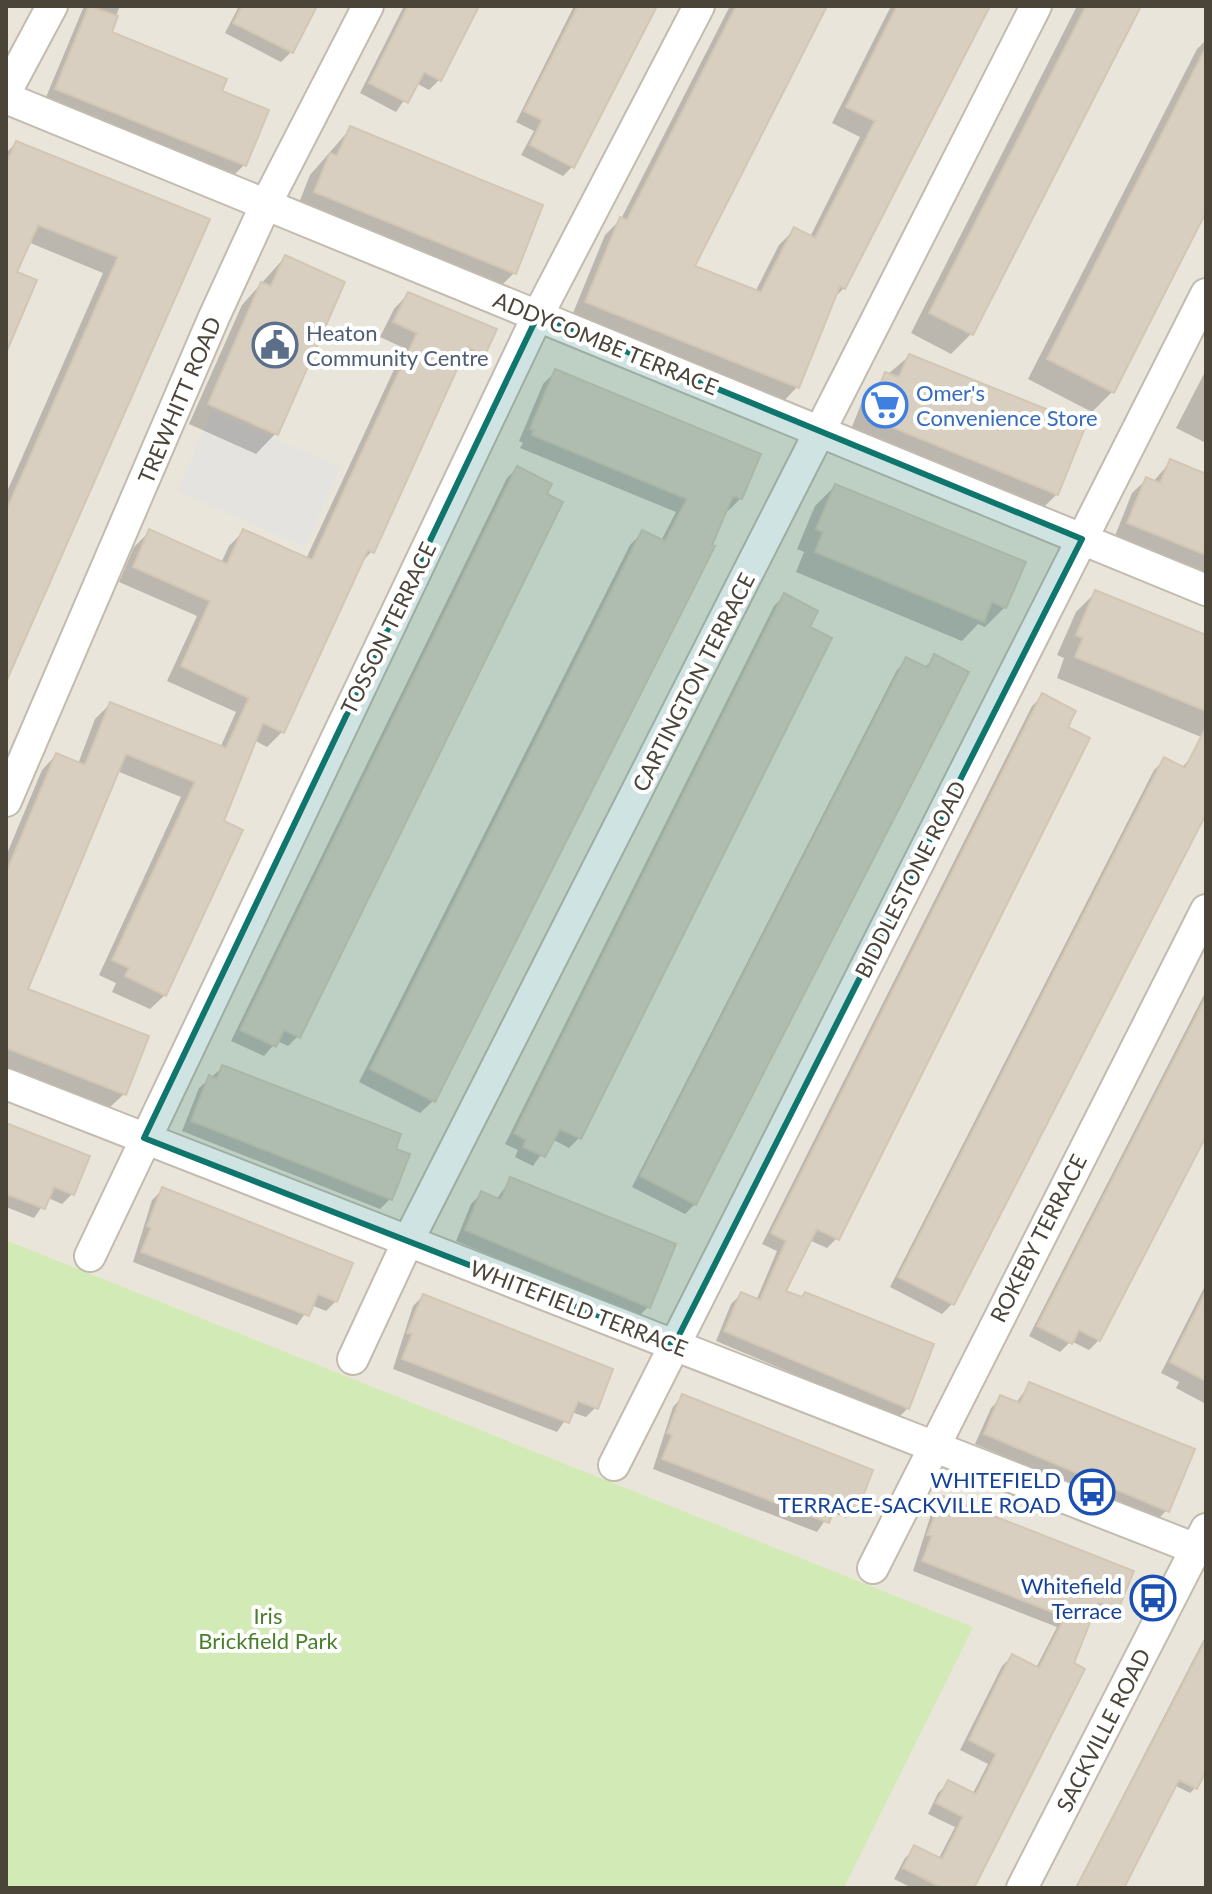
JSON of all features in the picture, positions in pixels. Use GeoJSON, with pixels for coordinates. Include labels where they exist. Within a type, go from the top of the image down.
{"type":"FeatureCollection","features":[{"type":"Feature","properties":{"kind":"street"},"geometry":{"type":"LineString","coordinates":[[6,92],[52,6]]}},
{"type":"Feature","properties":{"kind":"street","name":"TREWHITT ROAD"},"geometry":{"type":"LineString","coordinates":[[6,801],[266,204],[368,6]]}},
{"type":"Feature","properties":{"kind":"street","name":"TOSSON TERRACE"},"geometry":{"type":"LineString","coordinates":[[90,1256],[538,315],[699,6]]}},
{"type":"Feature","properties":{"kind":"street","name":"CARTINGTON TERRACE"},"geometry":{"type":"LineString","coordinates":[[353,1359],[408,1241],[1036,6]]}},
{"type":"Feature","properties":{"kind":"street","name":"ADDYCOMBE TERRACE"},"geometry":{"type":"LineString","coordinates":[[6,98],[1206,590]]}},
{"type":"Feature","properties":{"kind":"street","name":"BIDDLESTONE ROAD"},"geometry":{"type":"LineString","coordinates":[[614,1465],[1206,294]]}},
{"type":"Feature","properties":{"kind":"street","name":"ROKEBY TERRACE"},"geometry":{"type":"LineString","coordinates":[[873,1568],[1206,910]]}},
{"type":"Feature","properties":{"kind":"street","name":"WHITEFIELD TERRACE"},"geometry":{"type":"LineString","coordinates":[[6,1084],[933,1446],[1201,1539]]}},
{"type":"Feature","properties":{"kind":"street","name":"SACKVILLE ROAD"},"geometry":{"type":"LineString","coordinates":[[1022,1888],[1201,1539]]}},
{"type":"Feature","properties":{"kind":"highlighted area"},"geometry":{"type":"Polygon","coordinates":[[[538,315],[1082,539],[674,1345],[144,1138],[538,315]]]}},
{"type":"Feature","properties":{"kind":"shaded area"},"geometry":{"type":"Polygon","coordinates":[[[6,6],[1206,6],[1206,1888],[844,1888],[972,1627],[6,1240],[6,6]]]}},
{"type":"Feature","properties":{"kind":"shaded area"},"geometry":{"type":"Polygon","coordinates":[[[212,411],[340,467],[305,547],[177,491],[212,411]]]}},
{"type":"Feature","properties":{"kind":"green space","name":"Iris Brickfield Park"},"geometry":{"type":"Polygon","coordinates":[[[6,1240],[973,1627],[844,1888],[6,1888],[6,1240]]]}},
{"type":"Feature","properties":{"kind":"building"},"geometry":{"type":"Polygon","coordinates":[[[89,6],[118,16],[112,32],[227,79],[222,91],[269,110],[246,166],[55,89],[89,6]]]}},
{"type":"Feature","properties":{"kind":"building"},"geometry":{"type":"Polygon","coordinates":[[[242,6],[317,6],[293,53],[233,23],[242,6]]]}},
{"type":"Feature","properties":{"kind":"building"},"geometry":{"type":"Polygon","coordinates":[[[408,6],[479,6],[441,81],[424,72],[408,103],[369,83],[408,6]]]}},
{"type":"Feature","properties":{"kind":"building"},"geometry":{"type":"Polygon","coordinates":[[[578,6],[657,6],[574,168],[530,145],[542,120],[524,111],[578,6]]]}},
{"type":"Feature","properties":{"kind":"building"},"geometry":{"type":"Polygon","coordinates":[[[736,6],[827,6],[695,266],[761,292],[794,227],[815,238],[875,121],[846,107],[897,6],[990,6],[845,289],[840,286],[799,388],[585,302],[620,217],[627,220],[736,6]]]}},
{"type":"Feature","properties":{"kind":"building"},"geometry":{"type":"Polygon","coordinates":[[[1086,6],[1141,6],[973,335],[929,313],[1086,6]]]}},
{"type":"Feature","properties":{"kind":"building"},"geometry":{"type":"Polygon","coordinates":[[[1206,47],[1206,212],[1114,393],[1047,359],[1206,47]]]}},
{"type":"Feature","properties":{"kind":"building"},"geometry":{"type":"Polygon","coordinates":[[[350,126],[543,205],[516,274],[314,192],[330,153],[337,156],[350,126]]]}},
{"type":"Feature","properties":{"kind":"building"},"geometry":{"type":"Polygon","coordinates":[[[16,141],[210,219],[6,682],[6,511],[118,257],[38,225],[17,272],[37,280],[6,353],[6,164],[16,141]]]}},
{"type":"Feature","properties":{"kind":"building","name":"Heaton Community Centre"},"geometry":{"type":"Polygon","coordinates":[[[285,255],[345,282],[278,435],[208,404],[261,282],[271,286],[285,255]]]}},
{"type":"Feature","properties":{"kind":"building"},"geometry":{"type":"Polygon","coordinates":[[[408,292],[497,329],[485,355],[467,347],[374,553],[368,550],[284,733],[263,723],[224,821],[243,830],[166,996],[125,976],[129,968],[112,960],[195,782],[126,754],[28,989],[149,1036],[126,1095],[6,1048],[6,873],[56,753],[85,765],[110,702],[226,748],[249,698],[181,666],[210,601],[133,567],[149,529],[227,564],[243,529],[312,560],[417,333],[393,322],[408,292]]]}},
{"type":"Feature","properties":{"kind":"building"},"geometry":{"type":"Polygon","coordinates":[[[909,354],[1086,425],[1058,495],[867,417],[885,372],[899,377],[909,354]]]}},
{"type":"Feature","properties":{"kind":"building"},"geometry":{"type":"Polygon","coordinates":[[[555,369],[761,454],[742,499],[733,496],[712,545],[715,546],[435,1102],[370,1069],[642,530],[665,541],[687,499],[532,435],[534,430],[530,429],[555,369]]]}},
{"type":"Feature","properties":{"kind":"building"},"geometry":{"type":"Polygon","coordinates":[[[1170,459],[1206,474],[1206,555],[1127,523],[1146,477],[1160,483],[1170,459]]]}},
{"type":"Feature","properties":{"kind":"building"},"geometry":{"type":"Polygon","coordinates":[[[517,466],[552,484],[547,494],[563,502],[300,1038],[284,1030],[276,1047],[240,1030],[517,466]]]}},
{"type":"Feature","properties":{"kind":"building"},"geometry":{"type":"Polygon","coordinates":[[[835,484],[1026,562],[1006,608],[992,602],[984,622],[815,552],[823,532],[816,529],[835,484]]]}},
{"type":"Feature","properties":{"kind":"building"},"geometry":{"type":"Polygon","coordinates":[[[1095,590],[1206,635],[1206,711],[1075,657],[1083,638],[1076,635],[1095,590]]]}},
{"type":"Feature","properties":{"kind":"building"},"geometry":{"type":"Polygon","coordinates":[[[784,593],[818,611],[810,627],[832,638],[581,1139],[560,1129],[545,1157],[523,1147],[526,1140],[514,1133],[784,593]]]}},
{"type":"Feature","properties":{"kind":"building"},"geometry":{"type":"Polygon","coordinates":[[[934,654],[969,672],[696,1205],[640,1176],[906,657],[928,668],[934,654]]]}},
{"type":"Feature","properties":{"kind":"building"},"geometry":{"type":"Polygon","coordinates":[[[1042,693],[1076,711],[1068,727],[1090,738],[839,1240],[817,1229],[786,1291],[802,1297],[805,1292],[934,1344],[909,1409],[724,1331],[741,1292],[760,1300],[786,1241],[771,1233],[1042,693]]]}},
{"type":"Feature","properties":{"kind":"building"},"geometry":{"type":"Polygon","coordinates":[[[1206,727],[1206,814],[954,1305],[898,1277],[1164,757],[1185,768],[1206,727]]]}},
{"type":"Feature","properties":{"kind":"building"},"geometry":{"type":"Polygon","coordinates":[[[1206,997],[1206,1136],[1100,1341],[1079,1330],[1072,1344],[1037,1326],[1206,997]]]}},
{"type":"Feature","properties":{"kind":"building"},"geometry":{"type":"Polygon","coordinates":[[[222,1065],[401,1134],[396,1149],[410,1154],[392,1200],[191,1121],[209,1075],[217,1079],[222,1065]]]}},
{"type":"Feature","properties":{"kind":"building"},"geometry":{"type":"Polygon","coordinates":[[[6,1123],[90,1156],[74,1195],[54,1187],[45,1209],[6,1194],[6,1123]]]}},
{"type":"Feature","properties":{"kind":"building"},"geometry":{"type":"Polygon","coordinates":[[[510,1177],[676,1244],[650,1308],[465,1230],[481,1191],[501,1200],[510,1177]]]}},
{"type":"Feature","properties":{"kind":"building"},"geometry":{"type":"Polygon","coordinates":[[[162,1187],[353,1263],[337,1302],[318,1294],[309,1316],[141,1252],[162,1187]]]}},
{"type":"Feature","properties":{"kind":"building"},"geometry":{"type":"Polygon","coordinates":[[[1206,1291],[1206,1381],[1170,1362],[1206,1291]]]}},
{"type":"Feature","properties":{"kind":"building"},"geometry":{"type":"Polygon","coordinates":[[[423,1294],[613,1369],[598,1409],[578,1401],[569,1423],[402,1359],[412,1334],[407,1333],[423,1294]]]}},
{"type":"Feature","properties":{"kind":"building"},"geometry":{"type":"Polygon","coordinates":[[[1029,1382],[1195,1449],[1169,1512],[984,1434],[1000,1395],[1020,1403],[1029,1382]]]}},
{"type":"Feature","properties":{"kind":"building"},"geometry":{"type":"Polygon","coordinates":[[[682,1394],[873,1470],[858,1509],[838,1501],[829,1523],[662,1459],[672,1435],[667,1433],[682,1394]]]}},
{"type":"Feature","properties":{"kind":"building"},"geometry":{"type":"Polygon","coordinates":[[[943,1496],[1134,1571],[1118,1610],[1098,1602],[1074,1663],[1085,1669],[974,1888],[942,1888],[903,1868],[914,1845],[942,1859],[963,1817],[936,1803],[948,1780],[976,1794],[996,1754],[969,1740],[1000,1677],[1012,1654],[1039,1668],[1065,1617],[922,1561],[932,1536],[927,1535],[943,1496]]]}},
{"type":"Feature","properties":{"kind":"building"},"geometry":{"type":"Polygon","coordinates":[[[1206,1639],[1206,1771],[1197,1789],[1179,1780],[1124,1888],[1076,1888],[1206,1639]]]}},
{"type":"Feature","properties":{"kind":"place","name":"Heaton Community Centre"},"geometry":{"type":"Point","coordinates":[275,345]}},
{"type":"Feature","properties":{"kind":"place","name":"Omer's Convenience Store"},"geometry":{"type":"Point","coordinates":[885,405]}},
{"type":"Feature","properties":{"kind":"place","name":"WHITEFIELD TERRACE-SACKVILLE ROAD"},"geometry":{"type":"Point","coordinates":[1092,1492]}},
{"type":"Feature","properties":{"kind":"place","name":"Whitefield Terrace"},"geometry":{"type":"Point","coordinates":[1153,1598]}}]}
